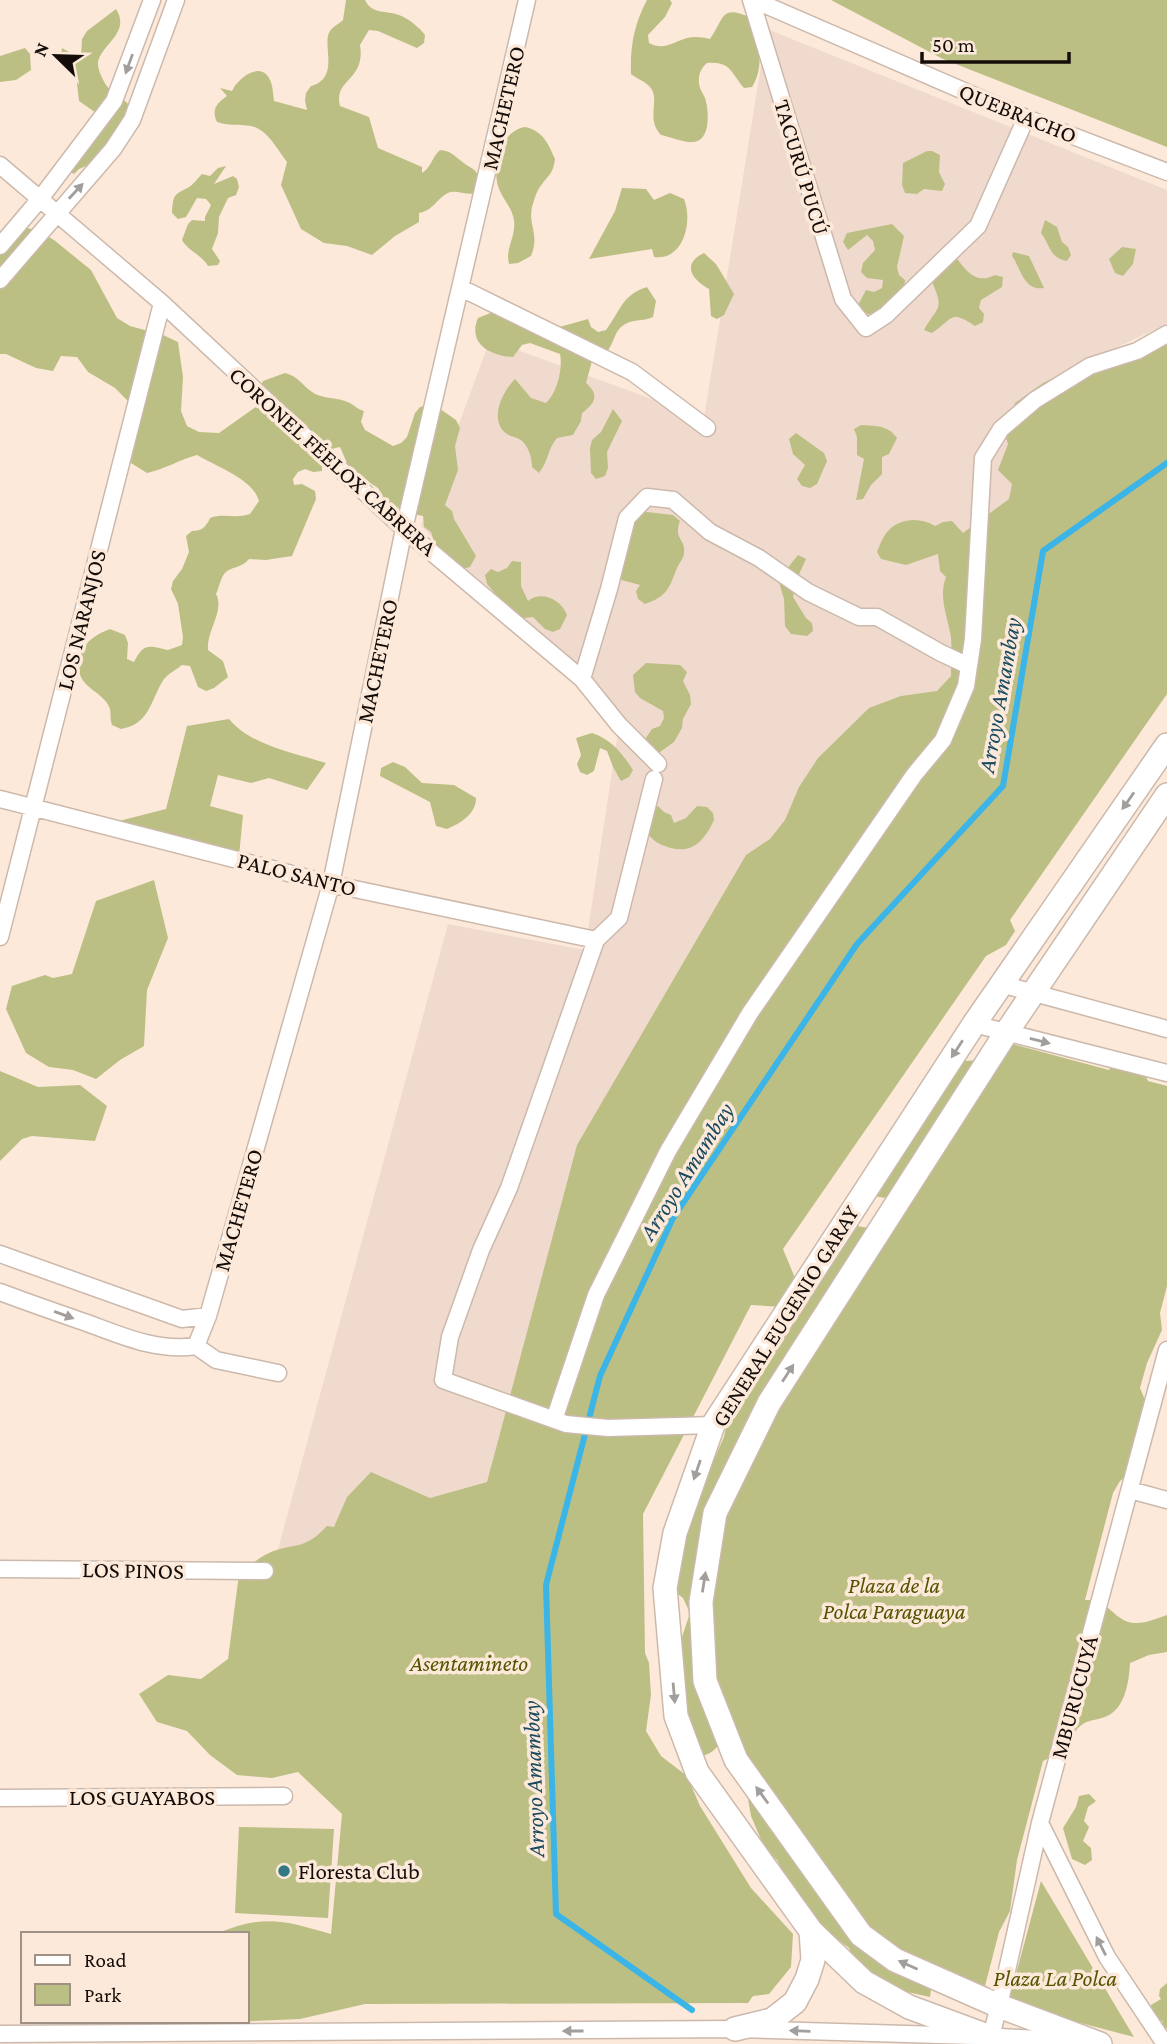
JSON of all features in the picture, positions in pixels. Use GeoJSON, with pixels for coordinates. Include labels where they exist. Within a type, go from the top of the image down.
{"type":"FeatureCollection","features":[{"type":"Feature","properties":{"kind":"street"},"geometry":{"type":"LineString","coordinates":[[0,246],[40,199],[114,101],[152,0]]}},
{"type":"Feature","properties":{"kind":"street"},"geometry":{"type":"LineString","coordinates":[[0,280],[114,149],[132,120],[176,0]]}},
{"type":"Feature","properties":{"kind":"street","name":"MACHETERO"},"geometry":{"type":"LineString","coordinates":[[196,1346],[208,1316],[331,884],[404,529],[527,0]]}},
{"type":"Feature","properties":{"kind":"street","name":"QUEBRACHO"},"geometry":{"type":"LineString","coordinates":[[753,0],[781,5],[1026,118],[1167,172]]}},
{"type":"Feature","properties":{"kind":"street","name":"TACURÚ PUCÚ"},"geometry":{"type":"LineString","coordinates":[[753,0],[843,299],[866,328],[886,315],[978,226],[1026,118]]}},
{"type":"Feature","properties":{"kind":"street","name":"CORONEL FÉELOX CABRERA"},"geometry":{"type":"LineString","coordinates":[[0,165],[162,303],[404,529],[582,678],[656,771],[619,918],[596,940]]}},
{"type":"Feature","properties":{"kind":"street"},"geometry":{"type":"LineString","coordinates":[[461,288],[632,372],[707,428]]}},
{"type":"Feature","properties":{"kind":"street","name":"LOS NARANJOS"},"geometry":{"type":"LineString","coordinates":[[0,937],[162,303]]}},
{"type":"Feature","properties":{"kind":"street"},"geometry":{"type":"LineString","coordinates":[[560,1422],[596,1296],[668,1150],[750,1013],[914,775],[943,740],[966,686],[973,639],[984,458],[1001,429],[1035,400],[1090,366],[1137,351],[1167,334]]}},
{"type":"Feature","properties":{"kind":"street"},"geometry":{"type":"LineString","coordinates":[[582,678],[627,518],[646,497],[673,500],[710,532],[760,558],[808,592],[859,617],[877,617],[969,666]]}},
{"type":"Feature","properties":{"kind":"street","name":"GENERAL EUGENIO GARAY"},"geometry":{"type":"LineString","coordinates":[[995,2041],[909,2007],[864,1982],[811,1931],[697,1772],[676,1716],[665,1588],[675,1533],[713,1425],[974,1024],[1167,745]]}},
{"type":"Feature","properties":{"kind":"street","name":"GENERAL EUGENIO GARAY"},"geometry":{"type":"LineString","coordinates":[[1097,2043],[999,2006],[895,1960],[861,1935],[736,1760],[705,1681],[701,1602],[715,1513],[769,1403],[1006,1033],[1167,794]]}},
{"type":"Feature","properties":{"kind":"street","name":"PALO SANTO"},"geometry":{"type":"LineString","coordinates":[[0,799],[331,884],[596,940]]}},
{"type":"Feature","properties":{"kind":"street"},"geometry":{"type":"LineString","coordinates":[[596,940],[509,1188],[481,1250],[450,1337],[443,1380],[560,1422],[608,1429],[713,1425]]}},
{"type":"Feature","properties":{"kind":"street"},"geometry":{"type":"LineString","coordinates":[[1001,984],[1167,1029]]}},
{"type":"Feature","properties":{"kind":"street"},"geometry":{"type":"LineString","coordinates":[[974,1024],[1167,1073]]}},
{"type":"Feature","properties":{"kind":"street"},"geometry":{"type":"LineString","coordinates":[[0,1254],[182,1318],[208,1316]]}},
{"type":"Feature","properties":{"kind":"street"},"geometry":{"type":"LineString","coordinates":[[0,1292],[160,1347],[178,1349],[196,1346],[216,1360],[278,1373]]}},
{"type":"Feature","properties":{"kind":"street","name":"MBURUCUYÁ"},"geometry":{"type":"LineString","coordinates":[[995,2041],[999,2006],[1040,1823],[1167,1350]]}},
{"type":"Feature","properties":{"kind":"street"},"geometry":{"type":"LineString","coordinates":[[1130,1490],[1167,1500]]}},
{"type":"Feature","properties":{"kind":"street","name":"LOS PINOS"},"geometry":{"type":"LineString","coordinates":[[0,1569],[265,1571]]}},
{"type":"Feature","properties":{"kind":"street","name":"LOS GUAYABOS"},"geometry":{"type":"LineString","coordinates":[[0,1798],[284,1796]]}},
{"type":"Feature","properties":{"kind":"street"},"geometry":{"type":"LineString","coordinates":[[1040,1823],[1107,1957],[1165,2044]]}},
{"type":"Feature","properties":{"kind":"street"},"geometry":{"type":"LineString","coordinates":[[729,2035],[772,2020],[795,2001],[813,1961],[811,1931]]}},
{"type":"Feature","properties":{"kind":"street"},"geometry":{"type":"LineString","coordinates":[[0,2034],[729,2035],[1097,2043]]}},
{"type":"Feature","properties":{"kind":"shaded area"},"geometry":{"type":"Polygon","coordinates":[[[767,29],[1167,190],[1167,324],[1064,372],[967,708],[475,1557],[277,1553],[448,924],[585,950],[619,725],[421,526],[490,340],[704,418],[767,29]]]}},
{"type":"Feature","properties":{"kind":"green space"},"geometry":{"type":"Polygon","coordinates":[[[346,0],[365,0],[375,10],[402,16],[425,35],[424,43],[417,48],[378,31],[369,30],[360,45],[361,57],[358,66],[341,90],[340,106],[369,117],[378,148],[422,167],[422,173],[440,150],[451,153],[476,171],[478,178],[477,193],[451,192],[444,195],[428,210],[419,213],[419,222],[395,236],[372,255],[347,246],[324,243],[301,229],[281,185],[287,162],[267,135],[251,126],[217,122],[215,113],[218,104],[227,96],[220,88],[232,91],[243,77],[254,71],[265,73],[270,80],[274,101],[307,110],[306,93],[325,76],[328,68],[328,36],[343,20],[346,0]]]}},
{"type":"Feature","properties":{"kind":"green space"},"geometry":{"type":"Polygon","coordinates":[[[647,0],[670,0],[672,3],[665,17],[648,35],[649,43],[659,46],[693,37],[710,39],[721,19],[728,13],[734,12],[751,18],[760,62],[756,79],[752,87],[744,88],[726,66],[707,63],[699,77],[708,117],[706,130],[700,140],[682,141],[661,135],[654,122],[653,92],[648,85],[631,74],[634,36],[647,0]]]}},
{"type":"Feature","properties":{"kind":"green space"},"geometry":{"type":"Polygon","coordinates":[[[831,0],[1167,0],[1167,147],[943,59],[831,0]]]}},
{"type":"Feature","properties":{"kind":"green space"},"geometry":{"type":"Polygon","coordinates":[[[116,9],[120,26],[99,57],[98,67],[106,85],[128,104],[129,111],[95,162],[74,174],[66,169],[103,131],[99,115],[79,101],[76,75],[65,64],[62,48],[69,52],[72,60],[81,57],[82,39],[87,31],[116,9]]]}},
{"type":"Feature","properties":{"kind":"green space"},"geometry":{"type":"Polygon","coordinates":[[[25,48],[30,54],[31,70],[16,80],[0,82],[0,56],[25,48]]]}},
{"type":"Feature","properties":{"kind":"green space"},"geometry":{"type":"Polygon","coordinates":[[[525,127],[541,135],[555,159],[532,207],[534,242],[531,256],[518,263],[509,264],[508,253],[514,221],[498,186],[496,168],[504,142],[517,130],[525,127]]]}},
{"type":"Feature","properties":{"kind":"green space"},"geometry":{"type":"Polygon","coordinates":[[[927,151],[940,155],[939,172],[945,184],[942,191],[924,189],[917,194],[905,193],[902,185],[903,163],[927,151]]]}},
{"type":"Feature","properties":{"kind":"green space"},"geometry":{"type":"Polygon","coordinates":[[[226,166],[214,184],[233,176],[239,187],[236,195],[228,198],[219,217],[218,233],[212,249],[220,261],[218,265],[208,266],[182,240],[192,220],[205,221],[211,205],[206,199],[197,198],[186,217],[178,219],[172,213],[173,202],[177,194],[191,186],[202,174],[210,176],[218,168],[226,166]]]}},
{"type":"Feature","properties":{"kind":"green space"},"geometry":{"type":"Polygon","coordinates":[[[622,188],[646,189],[654,200],[670,193],[684,199],[687,218],[684,238],[673,253],[654,257],[652,249],[589,259],[615,211],[622,188]]]}},
{"type":"Feature","properties":{"kind":"green space"},"geometry":{"type":"Polygon","coordinates":[[[1045,220],[1057,227],[1062,242],[1068,247],[1071,255],[1067,261],[1053,254],[1041,233],[1045,220]]]}},
{"type":"Feature","properties":{"kind":"green space"},"geometry":{"type":"Polygon","coordinates":[[[892,224],[904,236],[897,267],[899,275],[905,280],[904,288],[870,315],[858,305],[866,290],[874,292],[882,288],[883,280],[867,278],[861,272],[863,263],[875,250],[873,241],[867,235],[848,250],[843,242],[847,233],[892,224]]]}},
{"type":"Feature","properties":{"kind":"green space"},"geometry":{"type":"Polygon","coordinates":[[[23,227],[39,231],[54,240],[91,270],[117,318],[130,326],[178,342],[183,377],[181,411],[187,426],[199,432],[219,433],[257,406],[257,397],[263,381],[285,373],[297,378],[316,394],[348,402],[364,411],[361,422],[365,430],[393,446],[407,437],[415,413],[420,407],[436,406],[456,420],[460,428],[455,446],[458,470],[445,505],[452,511],[476,556],[470,567],[462,569],[436,548],[431,532],[424,527],[423,516],[408,513],[387,503],[378,488],[350,470],[340,447],[331,450],[324,458],[322,471],[305,469],[298,472],[293,479],[294,485],[302,484],[315,491],[316,499],[292,556],[266,560],[249,559],[227,571],[222,578],[216,594],[217,614],[208,650],[223,661],[228,677],[206,691],[198,687],[190,666],[182,665],[164,679],[149,709],[139,722],[121,729],[112,725],[110,709],[106,702],[83,681],[80,674],[81,654],[86,645],[96,635],[110,629],[125,635],[128,643],[127,659],[134,662],[144,648],[168,650],[182,645],[178,604],[171,589],[189,552],[186,536],[203,528],[210,518],[250,514],[259,501],[250,486],[242,480],[197,455],[147,473],[131,463],[122,450],[129,417],[127,400],[115,388],[88,372],[77,357],[61,356],[53,371],[36,368],[6,354],[0,354],[0,250],[23,227]]]}},
{"type":"Feature","properties":{"kind":"green space"},"geometry":{"type":"Polygon","coordinates":[[[1122,247],[1136,249],[1133,264],[1123,276],[1115,273],[1109,259],[1122,247]]]}},
{"type":"Feature","properties":{"kind":"green space"},"geometry":{"type":"Polygon","coordinates":[[[1013,252],[1029,256],[1044,288],[1031,286],[1027,282],[1012,256],[1013,252]]]}},
{"type":"Feature","properties":{"kind":"green space"},"geometry":{"type":"Polygon","coordinates":[[[704,253],[716,264],[734,294],[724,315],[717,319],[711,316],[709,289],[694,277],[691,267],[697,257],[704,253]]]}},
{"type":"Feature","properties":{"kind":"green space"},"geometry":{"type":"Polygon","coordinates":[[[955,256],[972,275],[982,278],[995,275],[1003,277],[1002,287],[981,300],[979,308],[984,314],[983,322],[975,326],[956,317],[932,333],[924,330],[939,304],[932,282],[939,275],[941,265],[955,256]]]}},
{"type":"Feature","properties":{"kind":"green space"},"geometry":{"type":"Polygon","coordinates":[[[647,287],[656,301],[653,317],[625,324],[617,332],[607,352],[592,361],[586,383],[593,391],[593,402],[582,413],[581,421],[573,435],[557,438],[539,473],[532,467],[530,453],[524,444],[501,428],[498,422],[499,407],[515,379],[531,398],[546,403],[558,380],[560,354],[530,343],[522,345],[513,357],[489,351],[478,342],[475,327],[478,318],[493,312],[556,328],[588,319],[591,327],[598,332],[606,330],[632,294],[647,287]]]}},
{"type":"Feature","properties":{"kind":"green space","name":"Asentamineto"},"geometry":{"type":"Polygon","coordinates":[[[1167,327],[1167,694],[1010,920],[1015,931],[1006,945],[986,956],[783,1249],[795,1278],[783,1307],[751,1305],[643,1514],[645,1653],[649,1663],[651,1695],[646,1731],[661,1756],[687,1776],[700,1806],[751,1888],[793,1934],[791,1967],[769,1994],[753,1996],[748,2003],[365,2004],[300,2019],[248,2021],[248,1932],[222,1932],[247,1924],[274,1921],[331,1934],[342,1814],[298,1772],[272,1778],[237,1775],[210,1755],[187,1731],[157,1722],[139,1694],[168,1675],[201,1679],[228,1659],[239,1574],[267,1554],[304,1543],[327,1526],[334,1527],[347,1497],[371,1472],[430,1498],[487,1482],[577,1145],[746,855],[770,839],[785,820],[799,787],[818,758],[869,708],[901,696],[937,691],[951,676],[951,637],[943,600],[946,577],[940,571],[938,554],[906,565],[881,559],[877,552],[885,535],[898,523],[910,520],[935,526],[952,521],[963,533],[1009,499],[1012,484],[998,470],[1008,444],[1005,435],[1015,403],[1043,383],[1075,368],[1111,357],[1167,327]]]}},
{"type":"Feature","properties":{"kind":"green space"},"geometry":{"type":"Polygon","coordinates":[[[613,409],[622,421],[607,452],[608,468],[605,476],[596,479],[591,473],[590,448],[592,440],[601,432],[613,409]]]}},
{"type":"Feature","properties":{"kind":"green space"},"geometry":{"type":"Polygon","coordinates":[[[861,425],[886,428],[897,438],[889,454],[882,457],[882,474],[871,485],[863,499],[856,500],[864,459],[857,455],[854,429],[861,425]]]}},
{"type":"Feature","properties":{"kind":"green space"},"geometry":{"type":"Polygon","coordinates":[[[796,433],[824,453],[827,461],[817,484],[810,488],[802,486],[797,479],[805,465],[793,454],[789,439],[796,433]]]}},
{"type":"Feature","properties":{"kind":"green space"},"geometry":{"type":"Polygon","coordinates":[[[639,513],[673,515],[680,521],[678,532],[684,548],[683,557],[667,590],[659,598],[645,604],[638,599],[636,591],[640,585],[614,578],[626,533],[639,513]]]}},
{"type":"Feature","properties":{"kind":"green space"},"geometry":{"type":"Polygon","coordinates":[[[798,555],[806,559],[796,581],[793,597],[812,623],[813,631],[807,636],[791,634],[785,626],[784,599],[779,582],[798,555]]]}},
{"type":"Feature","properties":{"kind":"green space"},"geometry":{"type":"Polygon","coordinates":[[[512,561],[521,562],[521,586],[528,601],[539,596],[550,598],[564,610],[567,615],[560,629],[553,632],[545,629],[533,617],[517,619],[487,584],[485,575],[491,569],[498,572],[507,568],[512,561]]]}},
{"type":"Feature","properties":{"kind":"green space"},"geometry":{"type":"Polygon","coordinates":[[[646,663],[680,665],[687,672],[683,681],[691,704],[674,742],[652,754],[643,742],[652,729],[660,726],[664,718],[663,711],[640,698],[635,692],[633,675],[646,663]]]}},
{"type":"Feature","properties":{"kind":"green space"},"geometry":{"type":"Polygon","coordinates":[[[229,719],[260,742],[326,763],[307,790],[269,778],[251,783],[218,775],[210,806],[243,815],[239,856],[115,822],[166,809],[187,726],[229,719]]]}},
{"type":"Feature","properties":{"kind":"green space"},"geometry":{"type":"Polygon","coordinates":[[[592,733],[611,743],[621,753],[633,770],[629,777],[621,781],[607,751],[600,748],[594,771],[587,775],[580,772],[577,764],[581,755],[576,738],[592,733]]]}},
{"type":"Feature","properties":{"kind":"green space"},"geometry":{"type":"Polygon","coordinates":[[[393,762],[405,767],[422,783],[454,785],[476,798],[473,809],[467,817],[452,827],[447,829],[436,826],[430,802],[380,776],[381,768],[393,762]]]}},
{"type":"Feature","properties":{"kind":"green space"},"geometry":{"type":"Polygon","coordinates":[[[658,806],[671,815],[674,823],[686,818],[697,806],[707,807],[713,813],[714,820],[707,833],[692,847],[671,848],[653,840],[648,834],[648,809],[658,806]]]}},
{"type":"Feature","properties":{"kind":"green space"},"geometry":{"type":"Polygon","coordinates":[[[154,880],[168,938],[147,990],[144,1046],[96,1079],[73,1070],[49,1067],[26,1053],[6,1009],[12,986],[45,975],[53,978],[72,974],[96,901],[154,880]]]}},
{"type":"Feature","properties":{"kind":"green space","name":"Plaza de la Polca Paraguaya"},"geometry":{"type":"Polygon","coordinates":[[[1005,1042],[1109,1070],[1113,1063],[1141,1067],[1148,1081],[1167,1086],[1167,1286],[1160,1313],[1162,1330],[1147,1363],[1140,1388],[1148,1407],[1132,1471],[1120,1481],[1113,1493],[1085,1600],[1100,1603],[1121,1618],[1134,1623],[1167,1615],[1167,1652],[1149,1655],[1130,1663],[1127,1687],[1116,1710],[1110,1715],[1081,1725],[1061,1751],[1043,1761],[1017,1860],[1010,1911],[999,1932],[985,1986],[934,1966],[930,1997],[898,1990],[868,1976],[856,1963],[849,1948],[823,1929],[792,1890],[777,1860],[765,1849],[751,1816],[748,1799],[762,1779],[722,1722],[710,1626],[705,1626],[724,1736],[709,1754],[685,1755],[679,1646],[690,1613],[683,1598],[670,1588],[696,1500],[724,1437],[728,1418],[841,1223],[874,1229],[894,1199],[864,1191],[948,1067],[964,1061],[981,1060],[1005,1042]]]}},
{"type":"Feature","properties":{"kind":"green space"},"geometry":{"type":"Polygon","coordinates":[[[0,1071],[38,1087],[80,1085],[107,1106],[95,1141],[32,1136],[22,1139],[0,1161],[0,1071]]]}},
{"type":"Feature","properties":{"kind":"green space"},"geometry":{"type":"Polygon","coordinates":[[[1089,1794],[1096,1801],[1088,1807],[1084,1821],[1089,1827],[1083,1841],[1091,1848],[1092,1860],[1085,1865],[1072,1859],[1063,1828],[1076,1807],[1079,1796],[1089,1794]]]}},
{"type":"Feature","properties":{"kind":"green space","name":"Floresta Club"},"geometry":{"type":"Polygon","coordinates":[[[239,1827],[334,1829],[328,1918],[235,1913],[239,1827]]]}},
{"type":"Feature","properties":{"kind":"green space","name":"Plaza La Polca"},"geometry":{"type":"Polygon","coordinates":[[[1041,1881],[1134,2037],[1008,2004],[1041,1881]]]}},
{"type":"Feature","properties":{"kind":"green space"},"geometry":{"type":"Polygon","coordinates":[[[1167,1983],[1167,2028],[1164,2028],[1162,2021],[1152,2013],[1151,2005],[1161,1999],[1160,1989],[1167,1983]]]}},
{"type":"Feature","properties":{"kind":"waterway","name":"Arroyo Amambay"},"geometry":{"type":"LineString","coordinates":[[692,2010],[556,1914],[546,1585],[600,1376],[673,1218],[857,944],[1003,786],[1043,551],[1167,463]]}},
{"type":"Feature","properties":{"kind":"place","name":"Floresta Club"},"geometry":{"type":"Point","coordinates":[284,1871]}}]}
